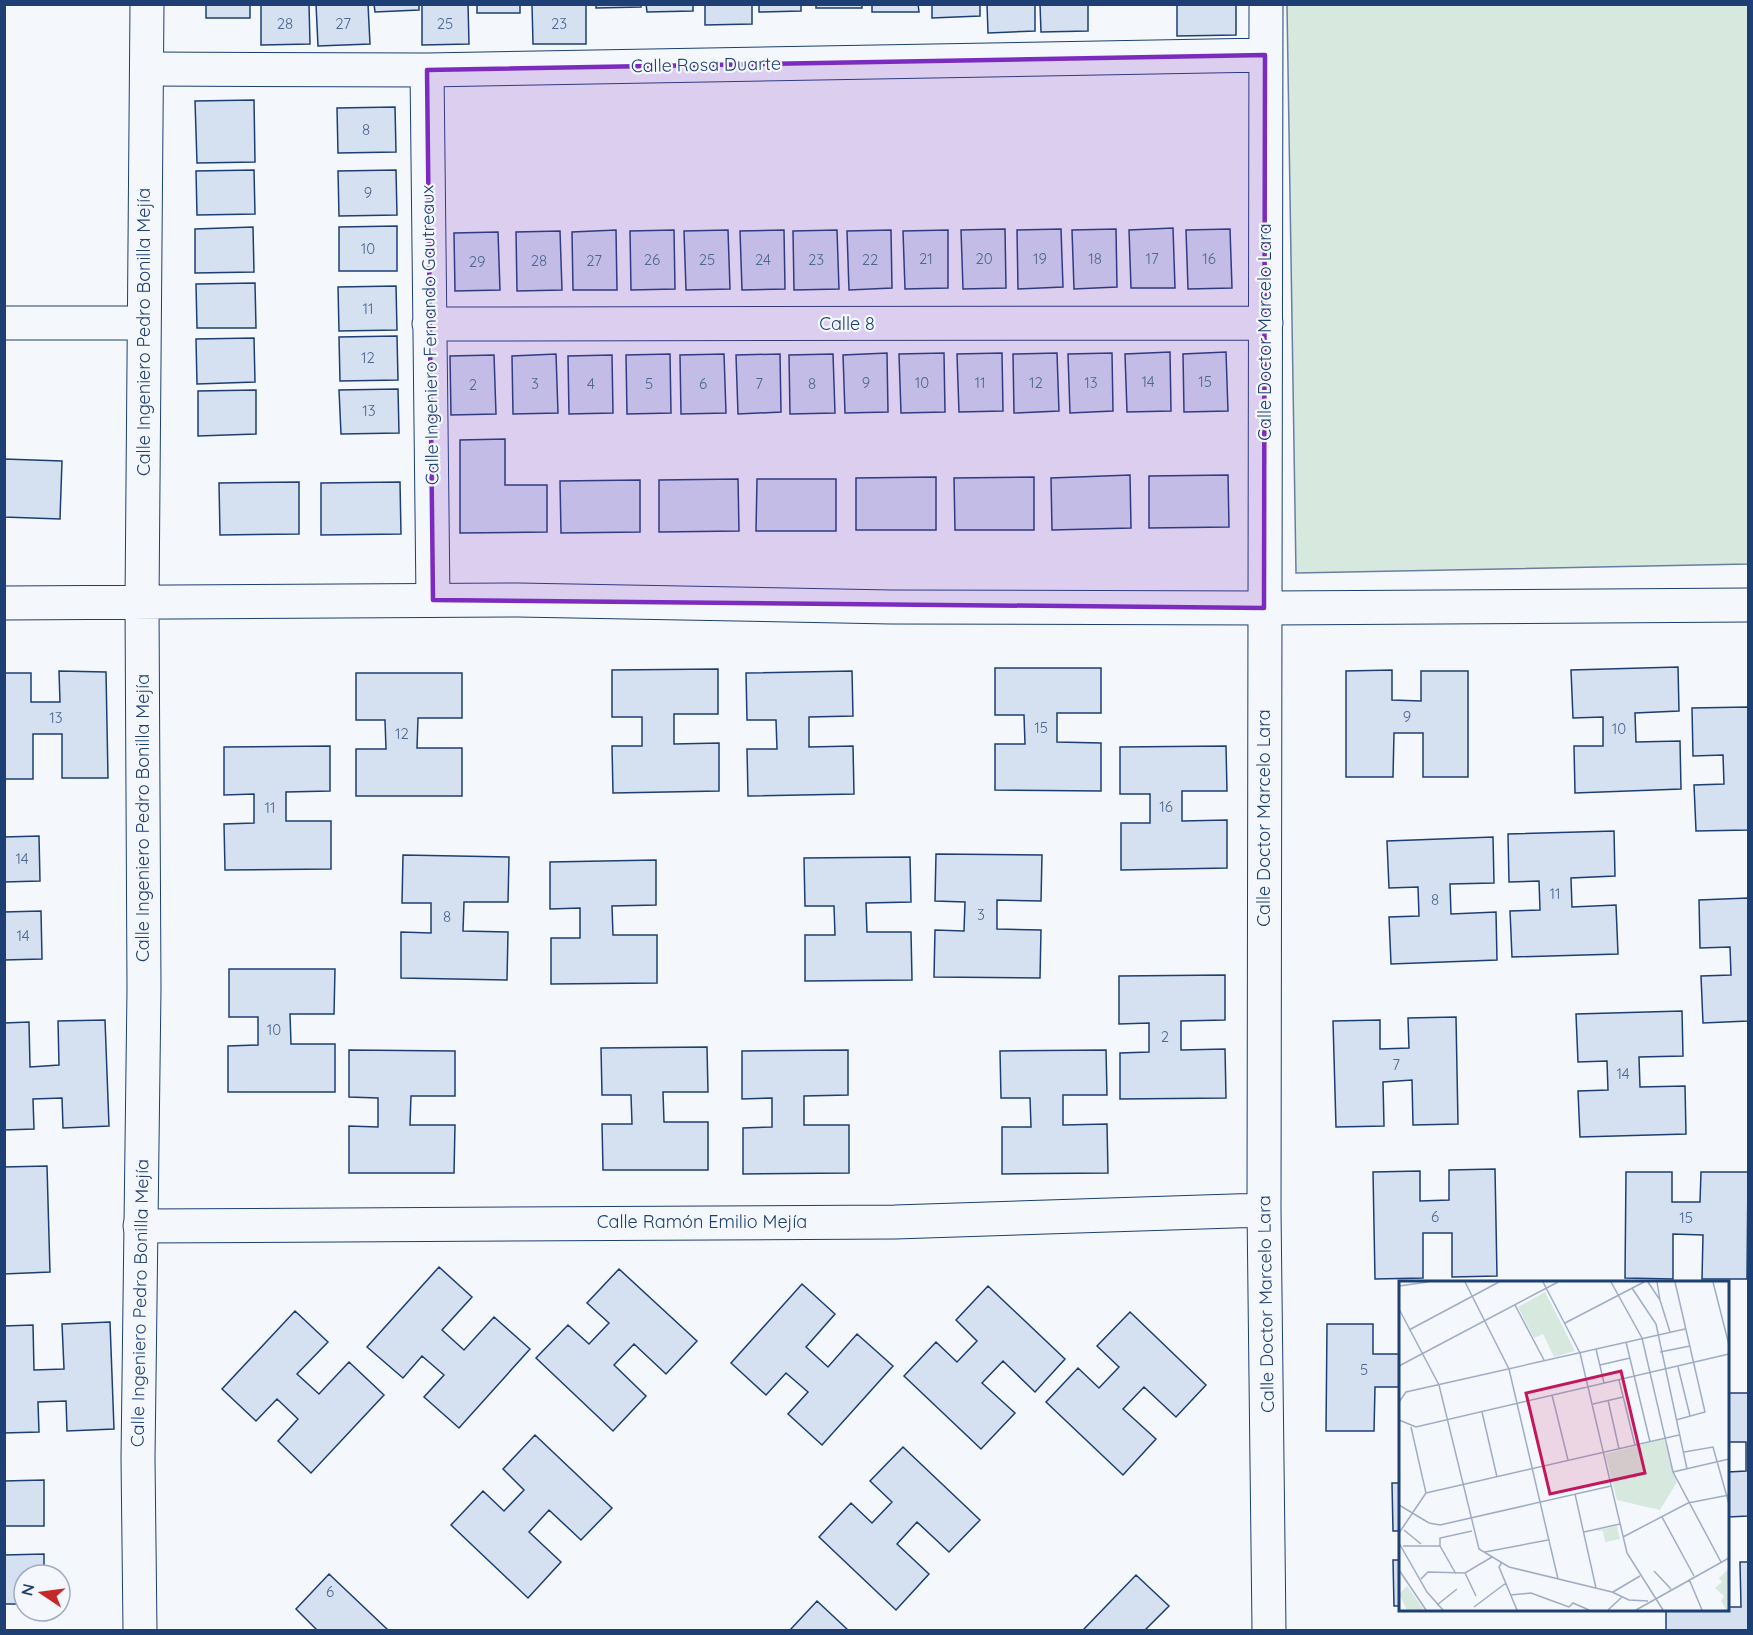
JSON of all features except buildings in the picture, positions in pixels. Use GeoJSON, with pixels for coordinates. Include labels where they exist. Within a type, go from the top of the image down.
{"type":"FeatureCollection","features":[{"type":"Feature","properties":{"kind":"street","name":"Calle Ingeniero Pedro Bonilla Mejía"},"geometry":{"type":"LineString","coordinates":[[140,1630],[138,1458],[144,989],[142,603],[147,4]]}},
{"type":"Feature","properties":{"kind":"street","name":"Calle Doctor Marcelo Lara"},"geometry":{"type":"LineString","coordinates":[[1266,4],[1264,1210],[1269,1630]]}},
{"type":"Feature","properties":{"kind":"street","name":"Calle Rosa Duarte"},"geometry":{"type":"LineString","coordinates":[[147,69],[427,70],[1265,55]]}},
{"type":"Feature","properties":{"kind":"street","name":"Calle Ingeniero Fernando Gautreaux"},"geometry":{"type":"LineString","coordinates":[[427,70],[433,600]]}},
{"type":"Feature","properties":{"kind":"street"},"geometry":{"type":"LineString","coordinates":[[4,323],[143,323]]}},
{"type":"Feature","properties":{"kind":"street","name":"Calle 8"},"geometry":{"type":"LineString","coordinates":[[429,324],[1266,323]]}},
{"type":"Feature","properties":{"kind":"street"},"geometry":{"type":"LineString","coordinates":[[4,603],[529,600],[891,607],[1264,608],[1749,604]]}},
{"type":"Feature","properties":{"kind":"street","name":"Calle Ramón Emilio Mejía"},"geometry":{"type":"LineString","coordinates":[[140,1226],[895,1222],[1264,1210]]}},
{"type":"Feature","properties":{"kind":"highlighted area"},"geometry":{"type":"Polygon","coordinates":[[[1265,55],[1264,608],[433,600],[427,70],[1265,55]]]}},
{"type":"Feature","properties":{"kind":"shaded area"},"geometry":{"type":"Polygon","coordinates":[[[1287,5],[1748,5],[1748,564],[1296,573],[1287,5]]]}}]}
